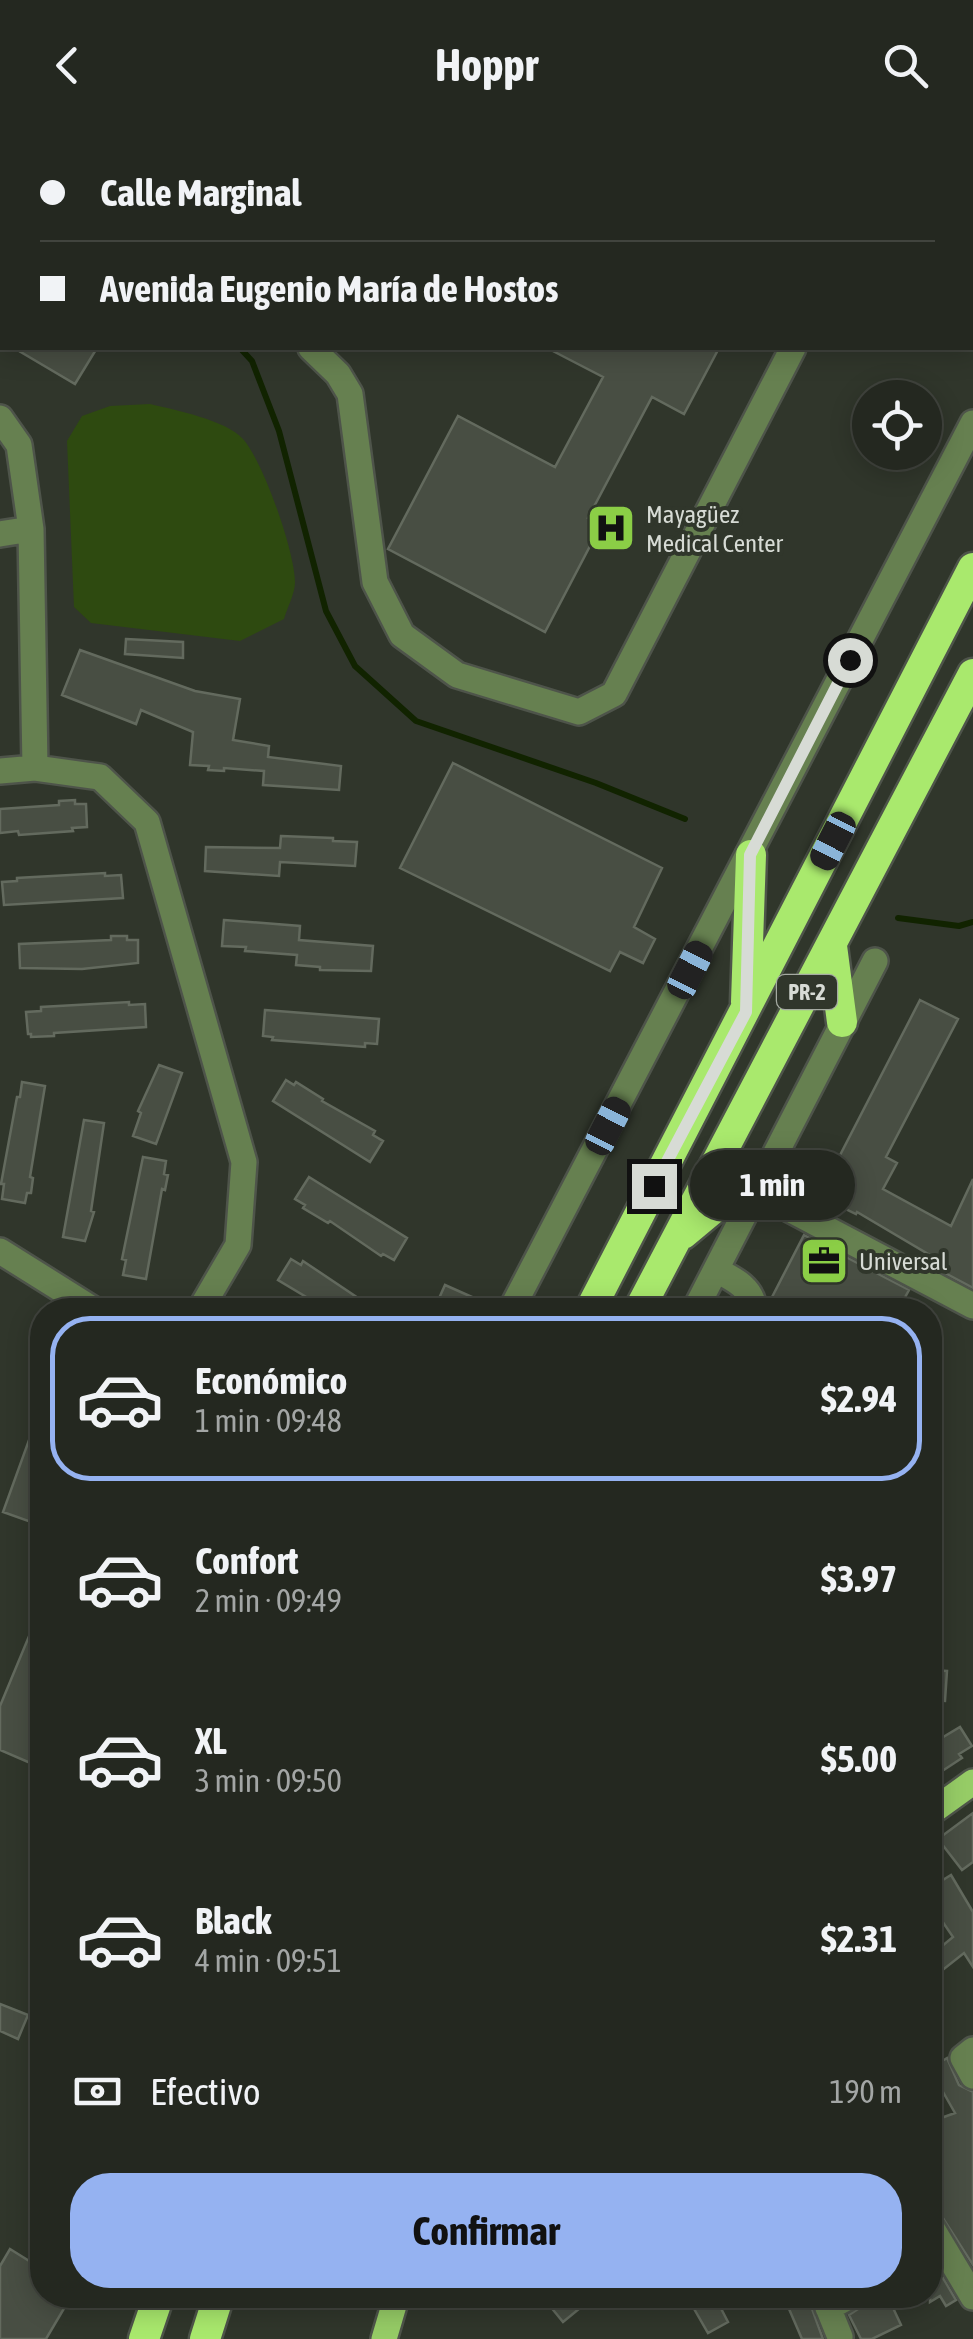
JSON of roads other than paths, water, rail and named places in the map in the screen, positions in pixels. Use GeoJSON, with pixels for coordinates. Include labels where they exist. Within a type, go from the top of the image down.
{"type":"FeatureCollection","features":[{"type":"Feature","properties":{"kind":"highway","name":"PR-2"},"geometry":{"type":"LineString","coordinates":[[596,1298],[973,568]]}},
{"type":"Feature","properties":{"kind":"highway","name":"PR-2"},"geometry":{"type":"LineString","coordinates":[[645,1298],[973,674]]}},
{"type":"Feature","properties":{"kind":"highway"},"geometry":{"type":"LineString","coordinates":[[746,1012],[750,855]]}},
{"type":"Feature","properties":{"kind":"highway"},"geometry":{"type":"LineString","coordinates":[[832,946],[842,1022]]}},
{"type":"Feature","properties":{"kind":"highway"},"geometry":{"type":"LineString","coordinates":[[673,1242],[720,1204],[757,1192]]}},
{"type":"Feature","properties":{"kind":"highway"},"geometry":{"type":"LineString","coordinates":[[144,2339],[155,2308]]}},
{"type":"Feature","properties":{"kind":"highway"},"geometry":{"type":"LineString","coordinates":[[206,2339],[216,2308]]}},
{"type":"Feature","properties":{"kind":"main road"},"geometry":{"type":"LineString","coordinates":[[942,1805],[972,1786]]}},
{"type":"Feature","properties":{"kind":"main road"},"geometry":{"type":"LineString","coordinates":[[384,2339],[393,2308]]}},
{"type":"Feature","properties":{"kind":"street"},"geometry":{"type":"LineString","coordinates":[[313,350],[338,374],[350,394],[375,582],[402,634],[457,675],[580,712],[614,694],[792,350]]}},
{"type":"Feature","properties":{"kind":"street"},"geometry":{"type":"LineString","coordinates":[[0,418],[18,446],[31,529],[35,768]]}},
{"type":"Feature","properties":{"kind":"street"},"geometry":{"type":"LineString","coordinates":[[517,1298],[973,423]]}},
{"type":"Feature","properties":{"kind":"street"},"geometry":{"type":"LineString","coordinates":[[0,534],[31,529]]}},
{"type":"Feature","properties":{"kind":"street"},"geometry":{"type":"LineString","coordinates":[[0,771],[35,768],[100,776],[147,822],[244,1162],[238,1245],[207,1298]]}},
{"type":"Feature","properties":{"kind":"street"},"geometry":{"type":"LineString","coordinates":[[701,1298],[875,961]]}},
{"type":"Feature","properties":{"kind":"street"},"geometry":{"type":"LineString","coordinates":[[757,1192],[973,1306]]}},
{"type":"Feature","properties":{"kind":"street"},"geometry":{"type":"LineString","coordinates":[[0,1251],[75,1298]]}},
{"type":"Feature","properties":{"kind":"street"},"geometry":{"type":"LineString","coordinates":[[716,1270],[738,1281],[754,1298]]}},
{"type":"Feature","properties":{"kind":"street"},"geometry":{"type":"LineString","coordinates":[[973,2050],[962,2058],[973,2076]]}},
{"type":"Feature","properties":{"kind":"street"},"geometry":{"type":"LineString","coordinates":[[942,2253],[973,2297]]}},
{"type":"Feature","properties":{"kind":"street"},"geometry":{"type":"LineString","coordinates":[[828,2308],[840,2337]]}},
{"type":"Feature","properties":{"kind":"waterway"},"geometry":{"type":"LineString","coordinates":[[242,350],[252,361],[279,431],[326,611],[355,666],[416,721],[596,783],[685,819]]}},
{"type":"Feature","properties":{"kind":"waterway"},"geometry":{"type":"LineString","coordinates":[[898,918],[959,926],[973,922]]}},
{"type":"Feature","properties":{"kind":"place","name":"Mayagüez Medical Center"},"geometry":{"type":"Point","coordinates":[611,528]}},
{"type":"Feature","properties":{"kind":"place","name":"Universal"},"geometry":{"type":"Point","coordinates":[824,1261]}}]}
